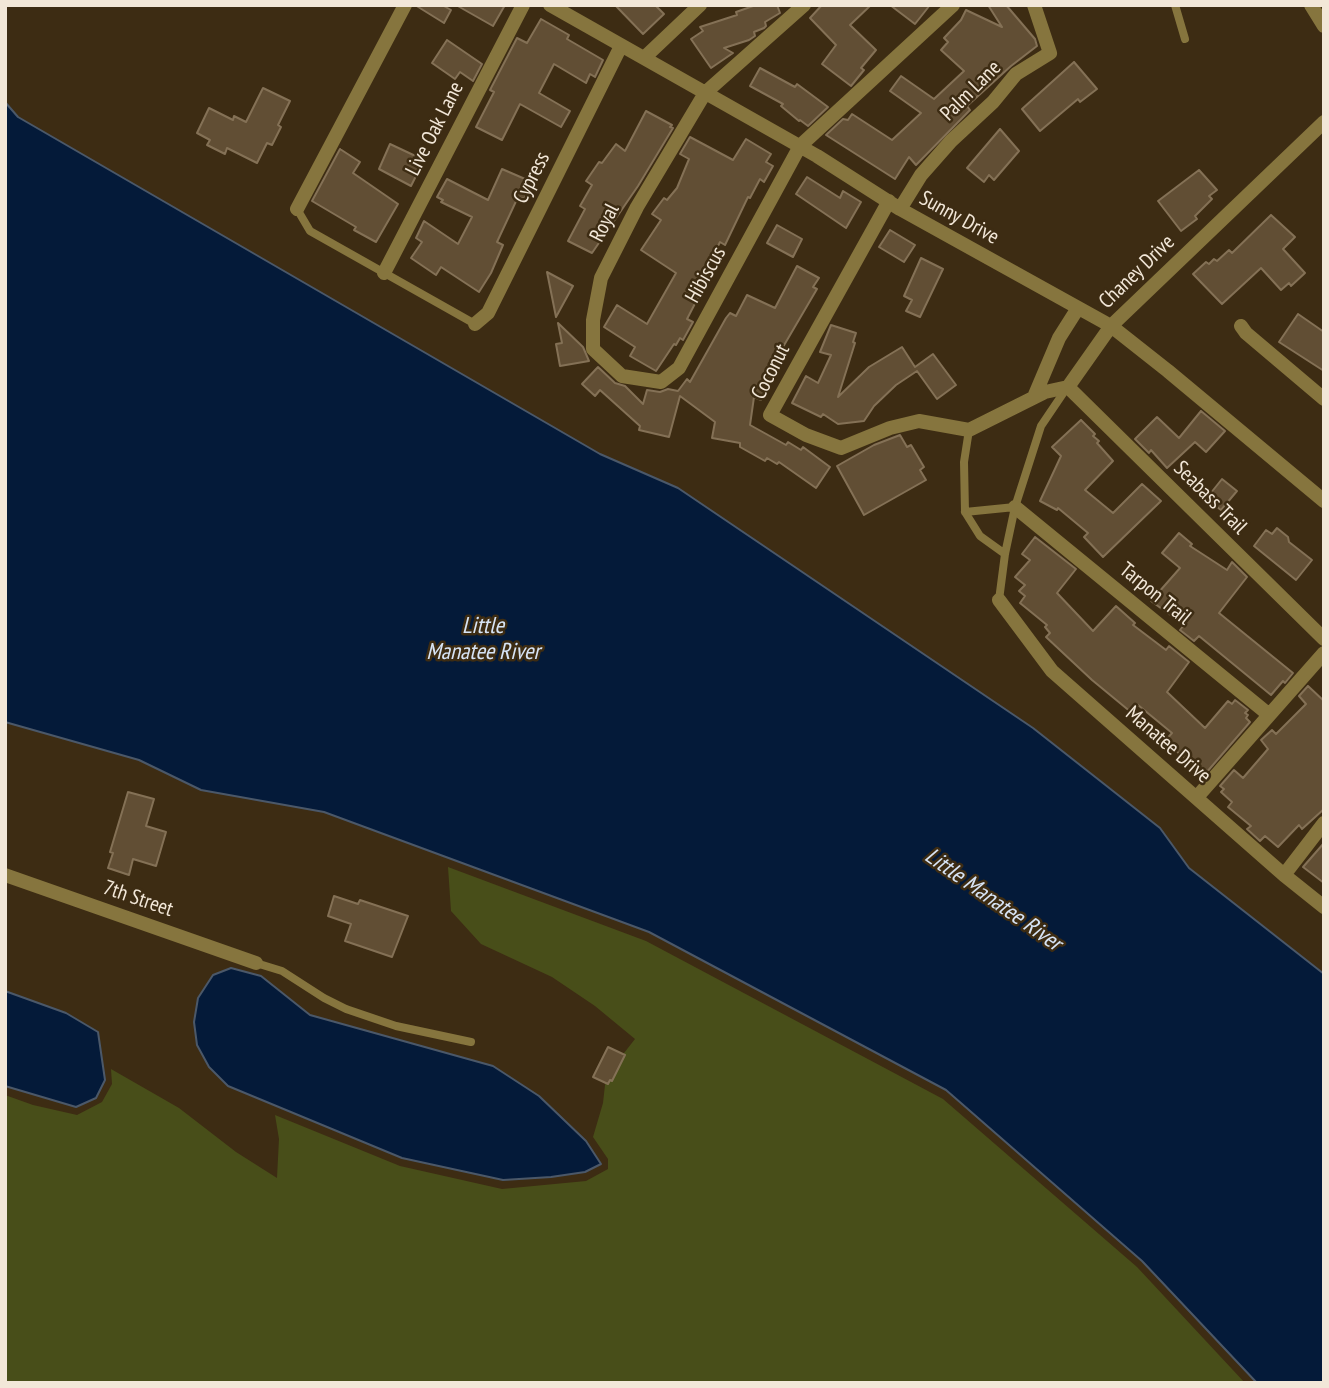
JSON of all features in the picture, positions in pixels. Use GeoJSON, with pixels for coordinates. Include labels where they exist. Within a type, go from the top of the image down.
{"type":"FeatureCollection","features":[{"type":"Feature","properties":{"kind":"street"},"geometry":{"type":"LineString","coordinates":[[297,209],[405,5]]}},
{"type":"Feature","properties":{"kind":"street","name":"Live Oak Lane"},"geometry":{"type":"LineString","coordinates":[[384,273],[523,5]]}},
{"type":"Feature","properties":{"kind":"street","name":"Sunny Drive"},"geometry":{"type":"LineString","coordinates":[[550,5],[800,146],[895,205],[1111,326],[1324,501]]}},
{"type":"Feature","properties":{"kind":"street"},"geometry":{"type":"LineString","coordinates":[[644,58],[700,5]]}},
{"type":"Feature","properties":{"kind":"street"},"geometry":{"type":"LineString","coordinates":[[705,93],[804,5]]}},
{"type":"Feature","properties":{"kind":"street","name":"Hibiscus"},"geometry":{"type":"LineString","coordinates":[[622,376],[662,382],[679,368],[800,146],[953,5]]}},
{"type":"Feature","properties":{"kind":"street","name":"Palm Lane"},"geometry":{"type":"LineString","coordinates":[[895,205],[951,141],[993,102],[1016,74],[1050,53],[1034,5]]}},
{"type":"Feature","properties":{"kind":"street"},"geometry":{"type":"LineString","coordinates":[[1311,5],[1324,26]]}},
{"type":"Feature","properties":{"kind":"street","name":"Cypress"},"geometry":{"type":"LineString","coordinates":[[475,324],[488,313],[621,46]]}},
{"type":"Feature","properties":{"kind":"street","name":"Royal"},"geometry":{"type":"LineString","coordinates":[[622,376],[593,349],[593,320],[601,278],[637,207],[705,93]]}},
{"type":"Feature","properties":{"kind":"street","name":"Chaney Drive"},"geometry":{"type":"LineString","coordinates":[[1068,387],[1111,326],[1324,122]]}},
{"type":"Feature","properties":{"kind":"street","name":"Coconut"},"geometry":{"type":"LineString","coordinates":[[895,205],[770,415],[806,435],[841,448],[890,428],[919,421],[969,430]]}},
{"type":"Feature","properties":{"kind":"street"},"geometry":{"type":"LineString","coordinates":[[1034,397],[1059,338],[1078,307]]}},
{"type":"Feature","properties":{"kind":"street"},"geometry":{"type":"LineString","coordinates":[[1241,326],[1324,399]]}},
{"type":"Feature","properties":{"kind":"street"},"geometry":{"type":"LineString","coordinates":[[969,430],[1034,397],[1068,387]]}},
{"type":"Feature","properties":{"kind":"street","name":"Seabass Trail"},"geometry":{"type":"LineString","coordinates":[[1068,387],[1324,639]]}},
{"type":"Feature","properties":{"kind":"street","name":"Tarpon Trail"},"geometry":{"type":"LineString","coordinates":[[1015,507],[1268,714]]}},
{"type":"Feature","properties":{"kind":"street","name":"Manatee Drive"},"geometry":{"type":"LineString","coordinates":[[999,600],[1052,671],[1324,907]]}},
{"type":"Feature","properties":{"kind":"street"},"geometry":{"type":"LineString","coordinates":[[1197,797],[1324,653]]}},
{"type":"Feature","properties":{"kind":"street"},"geometry":{"type":"LineString","coordinates":[[1284,875],[1324,823]]}},
{"type":"Feature","properties":{"kind":"street","name":"7th Street"},"geometry":{"type":"LineString","coordinates":[[5,875],[256,963]]}},
{"type":"Feature","properties":{"kind":"lane"},"geometry":{"type":"LineString","coordinates":[[1175,5],[1185,39]]}},
{"type":"Feature","properties":{"kind":"lane"},"geometry":{"type":"LineString","coordinates":[[297,209],[310,231],[475,324]]}},
{"type":"Feature","properties":{"kind":"lane"},"geometry":{"type":"LineString","coordinates":[[999,600],[1015,507],[1041,426],[1068,387]]}},
{"type":"Feature","properties":{"kind":"lane"},"geometry":{"type":"LineString","coordinates":[[969,430],[964,462],[965,512],[980,536],[1005,554]]}},
{"type":"Feature","properties":{"kind":"lane"},"geometry":{"type":"LineString","coordinates":[[965,512],[1015,507]]}},
{"type":"Feature","properties":{"kind":"lane"},"geometry":{"type":"LineString","coordinates":[[256,963],[282,971],[346,1009],[396,1026],[471,1042]]}},
{"type":"Feature","properties":{"kind":"green space"},"geometry":{"type":"Polygon","coordinates":[[[448,867],[646,941],[943,1099],[1137,1267],[1245,1383],[5,1383],[5,1095],[33,1105],[77,1115],[102,1102],[112,1084],[111,1069],[179,1108],[236,1152],[277,1178],[279,1139],[275,1115],[400,1166],[502,1189],[586,1181],[608,1169],[608,1159],[593,1137],[603,1103],[606,1076],[635,1039],[595,1006],[552,977],[481,944],[451,911],[448,867]]]}},
{"type":"Feature","properties":{"kind":"water","name":"Little Manatee River"},"geometry":{"type":"Polygon","coordinates":[[[5,102],[18,117],[600,454],[678,488],[1033,728],[1160,828],[1189,868],[1324,974],[1324,1383],[1257,1383],[1142,1261],[946,1090],[649,932],[324,812],[201,790],[139,760],[5,722],[5,102]]]}},
{"type":"Feature","properties":{"kind":"water"},"geometry":{"type":"Polygon","coordinates":[[[231,968],[261,976],[310,1015],[493,1066],[539,1096],[586,1141],[601,1164],[585,1172],[503,1180],[402,1158],[228,1086],[209,1067],[197,1045],[194,1022],[198,998],[213,975],[231,968]]]}},
{"type":"Feature","properties":{"kind":"water"},"geometry":{"type":"Polygon","coordinates":[[[5,991],[66,1013],[98,1032],[105,1080],[96,1098],[76,1107],[5,1086],[5,991]]]}},
{"type":"Feature","properties":{"kind":"building"},"geometry":{"type":"Polygon","coordinates":[[[415,5],[442,5],[451,10],[444,23],[415,5]]]}},
{"type":"Feature","properties":{"kind":"building"},"geometry":{"type":"Polygon","coordinates":[[[456,5],[505,5],[493,26],[456,5]]]}},
{"type":"Feature","properties":{"kind":"building"},"geometry":{"type":"Polygon","coordinates":[[[615,5],[655,5],[664,14],[643,34],[615,5]]]}},
{"type":"Feature","properties":{"kind":"building"},"geometry":{"type":"Polygon","coordinates":[[[756,5],[777,5],[780,13],[765,22],[766,26],[754,32],[755,36],[749,40],[724,48],[733,53],[711,68],[691,39],[703,31],[700,27],[737,15],[736,12],[756,5]]]}},
{"type":"Feature","properties":{"kind":"building"},"geometry":{"type":"Polygon","coordinates":[[[822,5],[871,5],[850,25],[876,50],[851,86],[822,64],[836,45],[810,18],[822,5]]]}},
{"type":"Feature","properties":{"kind":"building"},"geometry":{"type":"Polygon","coordinates":[[[890,5],[930,5],[915,24],[890,5]]]}},
{"type":"Feature","properties":{"kind":"building"},"geometry":{"type":"Polygon","coordinates":[[[988,5],[1006,5],[1035,39],[1037,46],[967,106],[970,110],[916,165],[909,157],[895,179],[826,135],[843,119],[848,120],[852,114],[892,140],[921,113],[890,91],[901,76],[934,99],[964,71],[941,50],[948,42],[944,38],[961,20],[966,10],[1002,27],[988,5]]]}},
{"type":"Feature","properties":{"kind":"building"},"geometry":{"type":"Polygon","coordinates":[[[541,19],[569,35],[567,39],[603,60],[595,77],[590,74],[586,83],[554,64],[539,93],[570,111],[561,127],[520,104],[502,140],[476,127],[494,92],[490,90],[517,38],[527,43],[541,19]]]}},
{"type":"Feature","properties":{"kind":"building"},"geometry":{"type":"Polygon","coordinates":[[[447,40],[482,64],[473,81],[460,72],[455,79],[432,63],[447,40]]]}},
{"type":"Feature","properties":{"kind":"building"},"geometry":{"type":"Polygon","coordinates":[[[1074,62],[1097,89],[1080,102],[1078,99],[1040,131],[1022,109],[1074,62]]]}},
{"type":"Feature","properties":{"kind":"building"},"geometry":{"type":"Polygon","coordinates":[[[760,68],[795,87],[797,84],[828,107],[808,126],[799,121],[781,106],[783,104],[750,86],[760,68]]]}},
{"type":"Feature","properties":{"kind":"building"},"geometry":{"type":"Polygon","coordinates":[[[263,88],[290,101],[272,145],[267,143],[257,163],[227,148],[225,154],[207,145],[210,140],[197,133],[209,108],[233,120],[234,116],[246,122],[263,88]]]}},
{"type":"Feature","properties":{"kind":"building"},"geometry":{"type":"Polygon","coordinates":[[[646,111],[673,128],[638,186],[592,253],[568,241],[585,209],[580,206],[592,185],[586,181],[616,144],[625,151],[646,111]]]}},
{"type":"Feature","properties":{"kind":"building"},"geometry":{"type":"Polygon","coordinates":[[[1000,129],[1019,151],[994,180],[989,175],[984,182],[967,168],[1000,129]]]}},
{"type":"Feature","properties":{"kind":"building"},"geometry":{"type":"Polygon","coordinates":[[[690,137],[733,160],[746,139],[771,154],[766,162],[773,166],[764,182],[760,179],[750,198],[748,197],[725,245],[720,242],[696,290],[701,292],[687,319],[693,322],[683,340],[680,338],[676,345],[674,344],[656,371],[630,356],[635,347],[604,327],[617,305],[647,324],[676,273],[641,250],[661,220],[652,214],[664,198],[667,200],[677,188],[689,159],[680,154],[690,137]]]}},
{"type":"Feature","properties":{"kind":"building"},"geometry":{"type":"Polygon","coordinates":[[[390,144],[424,160],[411,186],[379,169],[390,144]]]}},
{"type":"Feature","properties":{"kind":"building"},"geometry":{"type":"Polygon","coordinates":[[[340,149],[360,162],[353,173],[398,204],[376,242],[312,201],[340,149]]]}},
{"type":"Feature","properties":{"kind":"building"},"geometry":{"type":"Polygon","coordinates":[[[502,169],[532,182],[524,199],[518,197],[497,242],[503,245],[479,292],[441,267],[436,275],[411,258],[422,242],[416,238],[424,221],[458,244],[472,217],[441,202],[443,200],[437,197],[447,179],[488,200],[502,169]]]}},
{"type":"Feature","properties":{"kind":"building"},"geometry":{"type":"Polygon","coordinates":[[[1199,170],[1217,190],[1209,196],[1212,199],[1195,216],[1197,219],[1181,231],[1158,201],[1199,170]]]}},
{"type":"Feature","properties":{"kind":"building"},"geometry":{"type":"Polygon","coordinates":[[[807,177],[840,198],[843,191],[861,202],[846,228],[796,194],[807,177]]]}},
{"type":"Feature","properties":{"kind":"building"},"geometry":{"type":"Polygon","coordinates":[[[1271,215],[1295,237],[1283,249],[1305,273],[1291,286],[1289,283],[1281,290],[1261,268],[1222,304],[1193,274],[1206,262],[1209,264],[1214,259],[1217,261],[1229,250],[1232,253],[1271,215]]]}},
{"type":"Feature","properties":{"kind":"building"},"geometry":{"type":"Polygon","coordinates":[[[777,225],[802,239],[793,257],[767,243],[777,225]]]}},
{"type":"Feature","properties":{"kind":"building"},"geometry":{"type":"Polygon","coordinates":[[[890,230],[915,245],[904,262],[879,247],[890,230]]]}},
{"type":"Feature","properties":{"kind":"building"},"geometry":{"type":"Polygon","coordinates":[[[921,258],[943,269],[920,317],[906,311],[912,300],[904,296],[921,258]]]}},
{"type":"Feature","properties":{"kind":"building"},"geometry":{"type":"Polygon","coordinates":[[[797,266],[819,278],[813,287],[817,289],[783,347],[787,349],[761,400],[754,397],[750,425],[786,445],[788,442],[801,450],[803,447],[830,467],[816,488],[779,462],[777,464],[767,458],[765,461],[740,447],[740,443],[712,438],[715,422],[680,396],[669,437],[639,430],[640,426],[600,390],[595,396],[582,384],[598,367],[615,383],[625,386],[643,404],[647,390],[678,391],[687,379],[690,382],[726,318],[730,313],[736,316],[747,295],[775,308],[797,266]]]}},
{"type":"Feature","properties":{"kind":"building"},"geometry":{"type":"Polygon","coordinates":[[[547,272],[573,286],[556,317],[547,272]]]}},
{"type":"Feature","properties":{"kind":"building"},"geometry":{"type":"Polygon","coordinates":[[[1298,314],[1324,332],[1324,371],[1279,342],[1298,314]]]}},
{"type":"Feature","properties":{"kind":"building"},"geometry":{"type":"Polygon","coordinates":[[[558,323],[583,347],[589,361],[560,366],[556,344],[562,343],[558,323]]]}},
{"type":"Feature","properties":{"kind":"building"},"geometry":{"type":"Polygon","coordinates":[[[831,325],[856,333],[838,397],[869,367],[902,347],[915,367],[933,354],[956,385],[937,399],[917,371],[896,385],[874,406],[864,421],[838,424],[823,414],[821,417],[792,403],[806,376],[818,383],[831,355],[820,352],[831,325]]]}},
{"type":"Feature","properties":{"kind":"building"},"geometry":{"type":"Polygon","coordinates":[[[1201,411],[1225,431],[1206,452],[1195,442],[1167,468],[1151,450],[1149,453],[1135,439],[1157,417],[1179,438],[1201,411]]]}},
{"type":"Feature","properties":{"kind":"building"},"geometry":{"type":"Polygon","coordinates":[[[1081,420],[1095,434],[1093,436],[1099,441],[1097,443],[1113,461],[1085,490],[1113,513],[1142,484],[1161,501],[1103,557],[1084,537],[1088,533],[1058,508],[1057,510],[1040,501],[1061,456],[1052,447],[1081,420]]]}},
{"type":"Feature","properties":{"kind":"building"},"geometry":{"type":"Polygon","coordinates":[[[900,435],[907,447],[911,445],[924,467],[920,470],[926,480],[864,515],[837,466],[874,445],[900,435]]]}},
{"type":"Feature","properties":{"kind":"building"},"geometry":{"type":"Polygon","coordinates":[[[1222,479],[1237,491],[1221,510],[1206,499],[1222,479]]]}},
{"type":"Feature","properties":{"kind":"building"},"geometry":{"type":"Polygon","coordinates":[[[1277,528],[1288,537],[1289,542],[1312,560],[1296,580],[1254,546],[1266,530],[1272,534],[1277,528]]]}},
{"type":"Feature","properties":{"kind":"building"},"geometry":{"type":"Polygon","coordinates":[[[1179,533],[1192,544],[1190,546],[1227,570],[1232,562],[1247,577],[1219,613],[1293,673],[1271,695],[1199,636],[1194,641],[1180,630],[1184,625],[1151,601],[1180,568],[1162,553],[1179,533]]]}},
{"type":"Feature","properties":{"kind":"building"},"geometry":{"type":"Polygon","coordinates":[[[1035,537],[1076,569],[1057,593],[1093,631],[1116,606],[1135,623],[1133,625],[1166,650],[1169,646],[1189,662],[1167,692],[1205,728],[1228,701],[1232,704],[1235,700],[1248,710],[1245,713],[1250,722],[1206,773],[1191,764],[1165,741],[1172,733],[1138,705],[1132,713],[1092,680],[1046,637],[1050,633],[1045,627],[1047,625],[1020,603],[1025,596],[1019,591],[1025,585],[1015,577],[1030,560],[1022,554],[1035,537]]]}},
{"type":"Feature","properties":{"kind":"building"},"geometry":{"type":"Polygon","coordinates":[[[1308,686],[1324,701],[1324,809],[1302,829],[1299,825],[1278,847],[1265,836],[1260,841],[1247,829],[1251,826],[1228,807],[1232,802],[1221,792],[1224,789],[1220,786],[1234,770],[1243,778],[1268,749],[1261,740],[1272,730],[1276,734],[1306,704],[1299,696],[1308,686]]]}},
{"type":"Feature","properties":{"kind":"building"},"geometry":{"type":"Polygon","coordinates":[[[128,792],[154,799],[146,826],[166,832],[156,866],[133,859],[129,875],[108,868],[113,853],[110,852],[128,792]]]}},
{"type":"Feature","properties":{"kind":"building"},"geometry":{"type":"Polygon","coordinates":[[[1324,843],[1324,883],[1303,867],[1324,843]]]}},
{"type":"Feature","properties":{"kind":"building"},"geometry":{"type":"Polygon","coordinates":[[[334,896],[358,904],[360,900],[408,916],[392,957],[345,941],[351,924],[328,916],[334,896]]]}},
{"type":"Feature","properties":{"kind":"building"},"geometry":{"type":"Polygon","coordinates":[[[608,1047],[625,1055],[608,1084],[593,1077],[608,1047]]]}}]}
